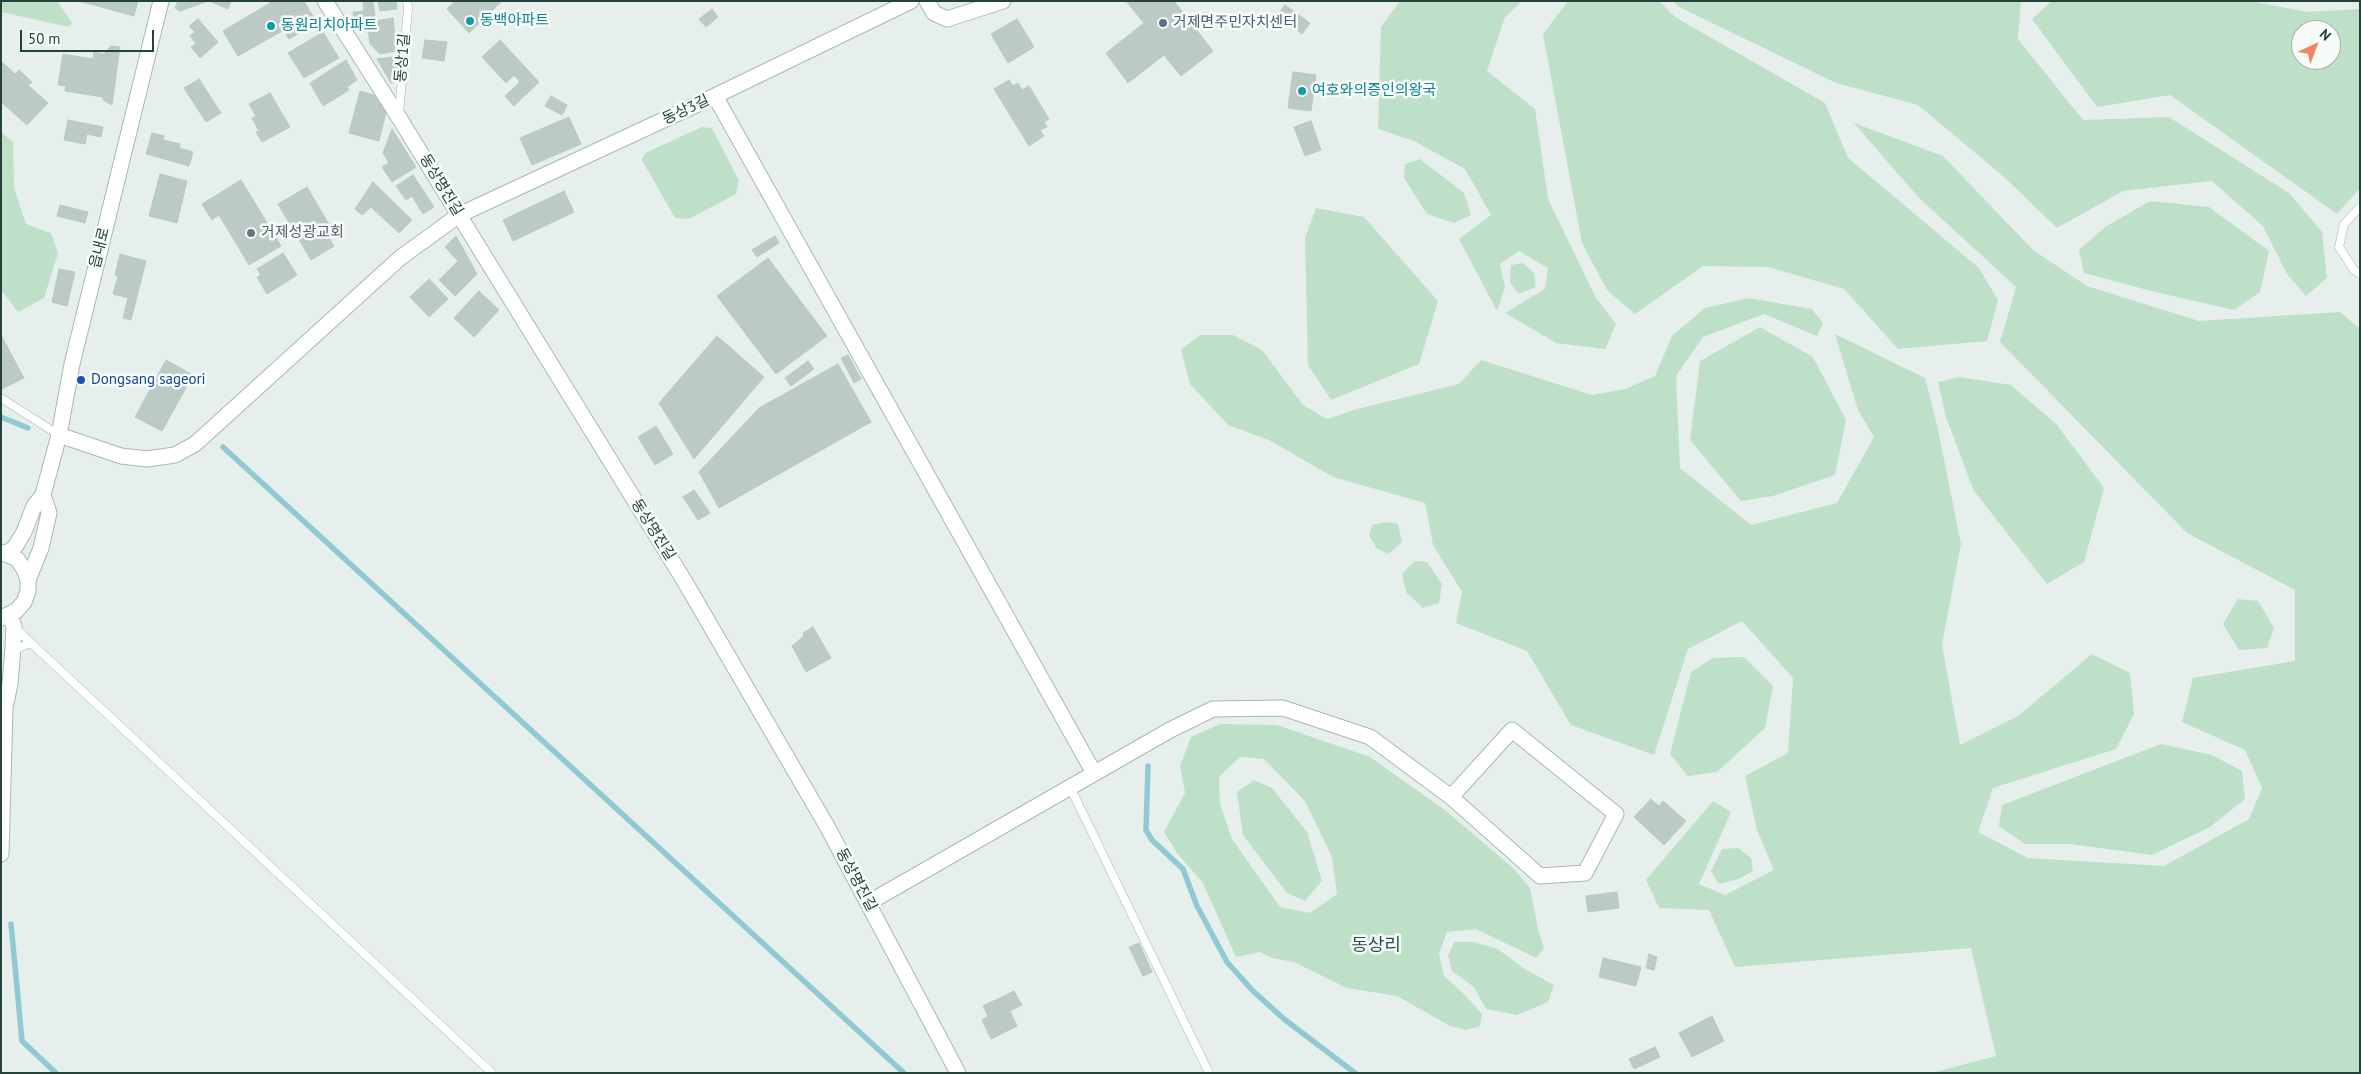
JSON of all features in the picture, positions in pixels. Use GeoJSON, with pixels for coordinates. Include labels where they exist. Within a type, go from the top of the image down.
{"type":"FeatureCollection","features":[{"type":"Feature","properties":{"kind":"street","name":"읍내로"},"geometry":{"type":"LineString","coordinates":[[4,552],[15,547],[24,532],[34,506],[43,495],[58,435],[72,364],[161,1]]}},
{"type":"Feature","properties":{"kind":"street","name":"동상명진길"},"geometry":{"type":"LineString","coordinates":[[325,1],[685,582],[828,828],[958,1073]]}},
{"type":"Feature","properties":{"kind":"street","name":"동상3길"},"geometry":{"type":"LineString","coordinates":[[58,435],[121,456],[147,459],[175,455],[195,444],[400,258],[459,215],[714,96],[911,1]]}},
{"type":"Feature","properties":{"kind":"street"},"geometry":{"type":"LineString","coordinates":[[927,1],[934,13],[947,19],[1002,1]]}},
{"type":"Feature","properties":{"kind":"street"},"geometry":{"type":"LineString","coordinates":[[714,96],[1094,774]]}},
{"type":"Feature","properties":{"kind":"street","name":"읍내로"},"geometry":{"type":"LineString","coordinates":[[8,620],[24,602],[28,592],[28,580],[41,548],[49,512],[43,495]]}},
{"type":"Feature","properties":{"kind":"street"},"geometry":{"type":"LineString","coordinates":[[4,552],[20,564],[28,580]]}},
{"type":"Feature","properties":{"kind":"street"},"geometry":{"type":"LineString","coordinates":[[1,854],[3,704],[10,684],[12,656],[8,620]]}},
{"type":"Feature","properties":{"kind":"street"},"geometry":{"type":"LineString","coordinates":[[868,903],[1170,730],[1213,709],[1283,708],[1370,737],[1452,797],[1540,876],[1585,873],[1616,814],[1512,730],[1452,797]]}},
{"type":"Feature","properties":{"kind":"lane","name":"동상1길"},"geometry":{"type":"LineString","coordinates":[[398,116],[408,8],[406,1]]}},
{"type":"Feature","properties":{"kind":"lane"},"geometry":{"type":"LineString","coordinates":[[2360,207],[2344,224],[2339,247],[2354,270],[2360,274]]}},
{"type":"Feature","properties":{"kind":"lane"},"geometry":{"type":"LineString","coordinates":[[1,398],[58,435]]}},
{"type":"Feature","properties":{"kind":"lane"},"geometry":{"type":"LineString","coordinates":[[8,620],[492,1073]]}},
{"type":"Feature","properties":{"kind":"lane"},"geometry":{"type":"LineString","coordinates":[[12,656],[18,648],[31,643]]}},
{"type":"Feature","properties":{"kind":"lane"},"geometry":{"type":"LineString","coordinates":[[1070,787],[1209,1073]]}},
{"type":"Feature","properties":{"kind":"green space"},"geometry":{"type":"Polygon","coordinates":[[[1,1],[57,1],[72,23],[69,27],[1,12],[1,1]]]}},
{"type":"Feature","properties":{"kind":"green space"},"geometry":{"type":"Polygon","coordinates":[[[1400,1],[1522,1],[1505,17],[1487,71],[1535,109],[1548,199],[1596,298],[1616,324],[1605,349],[1556,343],[1505,313],[1545,289],[1548,268],[1519,251],[1500,264],[1505,287],[1497,311],[1459,239],[1491,215],[1465,169],[1414,141],[1378,129],[1381,27],[1400,1]]]}},
{"type":"Feature","properties":{"kind":"green space"},"geometry":{"type":"Polygon","coordinates":[[[1568,1],[1659,1],[1675,17],[1825,103],[1848,158],[1979,268],[1998,300],[1987,341],[1898,349],[1844,289],[1768,267],[1703,266],[1635,314],[1607,290],[1582,243],[1543,34],[1568,1]]]}},
{"type":"Feature","properties":{"kind":"green space"},"geometry":{"type":"Polygon","coordinates":[[[1673,1],[2021,1],[2018,39],[2083,120],[2169,117],[2289,193],[2322,232],[2327,278],[2306,296],[2287,274],[2263,226],[2212,181],[2123,191],[2057,228],[2003,176],[1918,105],[1836,83],[1679,7],[1673,1]]]}},
{"type":"Feature","properties":{"kind":"green space"},"geometry":{"type":"Polygon","coordinates":[[[2052,1],[2250,1],[2308,12],[2360,9],[2360,188],[2337,214],[2170,95],[2097,107],[2032,19],[2052,1]]]}},
{"type":"Feature","properties":{"kind":"green space"},"geometry":{"type":"Polygon","coordinates":[[[1854,123],[1943,156],[2033,250],[2087,286],[2199,321],[2340,312],[2360,329],[2360,1073],[1932,1073],[1996,1056],[1971,948],[1735,967],[1709,910],[1659,908],[1646,880],[1713,801],[1731,812],[1699,884],[1725,895],[1774,870],[1757,830],[1745,776],[1788,753],[1793,678],[1742,621],[1688,649],[1654,755],[1571,725],[1527,651],[1456,623],[1462,592],[1433,545],[1425,503],[1333,477],[1269,440],[1228,425],[1190,384],[1181,350],[1200,335],[1233,335],[1262,350],[1303,405],[1327,419],[1357,409],[1459,384],[1481,360],[1592,395],[1625,389],[1655,376],[1672,336],[1705,308],[1749,298],[1812,309],[1823,323],[1817,336],[1764,314],[1703,337],[1676,376],[1680,468],[1751,525],[1837,503],[1874,437],[1858,410],[1835,334],[1925,378],[1937,425],[1961,544],[1942,644],[1960,745],[2018,716],[2092,654],[2130,673],[2134,714],[2116,749],[1993,788],[1978,832],[2028,858],[2164,866],[2249,819],[2262,788],[2245,750],[2182,722],[2193,678],[2295,661],[2295,590],[2187,533],[2000,342],[2016,287],[1919,198],[1854,123]]]}},
{"type":"Feature","properties":{"kind":"green space"},"geometry":{"type":"Polygon","coordinates":[[[702,127],[712,128],[739,181],[736,194],[689,219],[675,218],[642,160],[645,153],[702,127]]]}},
{"type":"Feature","properties":{"kind":"green space"},"geometry":{"type":"Polygon","coordinates":[[[1,132],[13,142],[14,188],[26,224],[51,233],[58,253],[44,298],[18,312],[1,290],[1,132]]]}},
{"type":"Feature","properties":{"kind":"green space"},"geometry":{"type":"Polygon","coordinates":[[[1420,159],[1464,193],[1471,215],[1454,223],[1427,214],[1404,178],[1405,164],[1420,159]]]}},
{"type":"Feature","properties":{"kind":"green space"},"geometry":{"type":"Polygon","coordinates":[[[2150,201],[2209,207],[2269,251],[2260,292],[2234,310],[2084,273],[2079,250],[2105,227],[2150,201]]]}},
{"type":"Feature","properties":{"kind":"green space"},"geometry":{"type":"Polygon","coordinates":[[[1316,208],[1364,217],[1438,301],[1419,364],[1331,400],[1308,365],[1305,238],[1316,208]]]}},
{"type":"Feature","properties":{"kind":"green space"},"geometry":{"type":"Polygon","coordinates":[[[1523,263],[1534,273],[1536,287],[1518,294],[1510,282],[1511,265],[1523,263]]]}},
{"type":"Feature","properties":{"kind":"green space"},"geometry":{"type":"Polygon","coordinates":[[[1760,327],[1813,357],[1846,420],[1835,475],[1773,496],[1741,501],[1690,440],[1700,361],[1760,327]]]}},
{"type":"Feature","properties":{"kind":"green space"},"geometry":{"type":"Polygon","coordinates":[[[1959,377],[2011,385],[2057,425],[2104,488],[2084,562],[2047,584],[1974,491],[1946,417],[1938,382],[1959,377]]]}},
{"type":"Feature","properties":{"kind":"green space"},"geometry":{"type":"Polygon","coordinates":[[[1386,522],[1398,524],[1402,542],[1388,554],[1376,548],[1369,535],[1372,525],[1386,522]]]}},
{"type":"Feature","properties":{"kind":"green space"},"geometry":{"type":"Polygon","coordinates":[[[1415,561],[1427,562],[1442,584],[1439,603],[1423,608],[1406,592],[1402,574],[1415,561]]]}},
{"type":"Feature","properties":{"kind":"green space"},"geometry":{"type":"Polygon","coordinates":[[[2238,599],[2258,601],[2274,628],[2267,648],[2239,650],[2223,624],[2238,599]]]}},
{"type":"Feature","properties":{"kind":"green space"},"geometry":{"type":"Polygon","coordinates":[[[1744,657],[1773,686],[1765,728],[1717,772],[1688,776],[1670,754],[1691,672],[1713,658],[1744,657]]]}},
{"type":"Feature","properties":{"kind":"green space"},"geometry":{"type":"Polygon","coordinates":[[[1220,724],[1277,725],[1370,757],[1446,811],[1512,867],[1530,888],[1538,929],[1544,948],[1536,958],[1476,929],[1447,932],[1439,954],[1444,976],[1482,1014],[1480,1026],[1466,1030],[1450,1026],[1397,996],[1347,988],[1294,962],[1272,958],[1260,952],[1236,957],[1203,883],[1177,853],[1164,832],[1185,793],[1180,766],[1191,737],[1220,724]],[[1240,757],[1219,777],[1220,804],[1232,839],[1280,907],[1310,913],[1337,894],[1332,857],[1305,801],[1264,759],[1240,757]]]}},
{"type":"Feature","properties":{"kind":"green space"},"geometry":{"type":"Polygon","coordinates":[[[2161,744],[2212,755],[2242,771],[2245,799],[2210,827],[2152,855],[2070,844],[2025,844],[1999,826],[2002,805],[2161,744]]]}},
{"type":"Feature","properties":{"kind":"green space"},"geometry":{"type":"Polygon","coordinates":[[[1254,780],[1272,788],[1307,832],[1322,881],[1305,901],[1287,893],[1243,835],[1237,792],[1254,780]]]}},
{"type":"Feature","properties":{"kind":"green space"},"geometry":{"type":"Polygon","coordinates":[[[1738,848],[1751,858],[1753,871],[1739,879],[1719,884],[1711,871],[1722,849],[1738,848]]]}},
{"type":"Feature","properties":{"kind":"green space"},"geometry":{"type":"Polygon","coordinates":[[[1454,942],[1474,942],[1498,949],[1523,968],[1554,985],[1548,1002],[1517,1015],[1486,1009],[1474,987],[1452,971],[1448,956],[1454,942]]]}},
{"type":"Feature","properties":{"kind":"building"},"geometry":{"type":"Polygon","coordinates":[[[79,1],[138,1],[134,16],[79,1]]]}},
{"type":"Feature","properties":{"kind":"building"},"geometry":{"type":"Polygon","coordinates":[[[178,1],[208,1],[180,11],[175,8],[178,1]]]}},
{"type":"Feature","properties":{"kind":"building"},"geometry":{"type":"Polygon","coordinates":[[[210,1],[231,1],[228,9],[210,1]]]}},
{"type":"Feature","properties":{"kind":"building","name":"동원리치아파트"},"geometry":{"type":"Polygon","coordinates":[[[269,1],[304,1],[317,23],[289,39],[284,30],[238,56],[223,31],[270,3],[269,1]]]}},
{"type":"Feature","properties":{"kind":"building"},"geometry":{"type":"Polygon","coordinates":[[[363,1],[373,1],[375,17],[354,20],[353,12],[364,11],[363,1]]]}},
{"type":"Feature","properties":{"kind":"building"},"geometry":{"type":"Polygon","coordinates":[[[378,1],[396,1],[397,9],[380,11],[378,1]]]}},
{"type":"Feature","properties":{"kind":"building","name":"동백아파트"},"geometry":{"type":"Polygon","coordinates":[[[455,1],[502,1],[469,33],[447,9],[455,1]]]}},
{"type":"Feature","properties":{"kind":"building"},"geometry":{"type":"Polygon","coordinates":[[[1126,1],[1174,1],[1213,51],[1181,76],[1164,55],[1128,83],[1106,53],[1144,23],[1126,1]]]}},
{"type":"Feature","properties":{"kind":"building"},"geometry":{"type":"Polygon","coordinates":[[[1285,5],[1310,23],[1302,34],[1277,15],[1285,5]]]}},
{"type":"Feature","properties":{"kind":"building"},"geometry":{"type":"Polygon","coordinates":[[[712,9],[718,17],[706,27],[699,19],[712,9]]]}},
{"type":"Feature","properties":{"kind":"building"},"geometry":{"type":"Polygon","coordinates":[[[393,18],[397,51],[380,54],[370,44],[367,22],[393,18]]]}},
{"type":"Feature","properties":{"kind":"building"},"geometry":{"type":"Polygon","coordinates":[[[198,19],[218,42],[200,58],[191,47],[196,44],[190,36],[195,32],[189,26],[198,19]]]}},
{"type":"Feature","properties":{"kind":"building"},"geometry":{"type":"Polygon","coordinates":[[[1017,19],[1034,47],[1008,63],[991,34],[1017,19]]]}},
{"type":"Feature","properties":{"kind":"building"},"geometry":{"type":"Polygon","coordinates":[[[323,32],[339,58],[304,78],[288,53],[323,32]]]}},
{"type":"Feature","properties":{"kind":"building"},"geometry":{"type":"Polygon","coordinates":[[[425,40],[447,42],[444,61],[422,58],[425,40]]]}},
{"type":"Feature","properties":{"kind":"building"},"geometry":{"type":"Polygon","coordinates":[[[500,40],[539,82],[514,106],[505,96],[520,82],[514,75],[506,83],[482,57],[500,40]]]}},
{"type":"Feature","properties":{"kind":"building"},"geometry":{"type":"Polygon","coordinates":[[[111,46],[120,47],[112,105],[103,100],[103,97],[65,91],[66,86],[58,85],[63,54],[93,59],[94,52],[104,54],[111,46]]]}},
{"type":"Feature","properties":{"kind":"building"},"geometry":{"type":"Polygon","coordinates":[[[393,57],[397,62],[396,81],[391,83],[377,59],[393,57]]]}},
{"type":"Feature","properties":{"kind":"building"},"geometry":{"type":"Polygon","coordinates":[[[346,60],[357,80],[347,87],[349,90],[323,106],[310,83],[346,60]]]}},
{"type":"Feature","properties":{"kind":"building"},"geometry":{"type":"Polygon","coordinates":[[[1,61],[15,74],[19,70],[32,82],[28,85],[48,103],[27,125],[1,102],[1,61]]]}},
{"type":"Feature","properties":{"kind":"building","name":"여호와의증인의왕국"},"geometry":{"type":"Polygon","coordinates":[[[1293,72],[1316,75],[1311,111],[1288,108],[1293,72]]]}},
{"type":"Feature","properties":{"kind":"building"},"geometry":{"type":"Polygon","coordinates":[[[199,79],[221,113],[206,122],[184,88],[199,79]]]}},
{"type":"Feature","properties":{"kind":"building"},"geometry":{"type":"Polygon","coordinates":[[[1009,80],[1013,86],[1018,83],[1022,90],[1029,86],[1049,119],[1044,122],[1047,127],[1040,130],[1044,136],[1029,146],[994,89],[1009,80]]]}},
{"type":"Feature","properties":{"kind":"building"},"geometry":{"type":"Polygon","coordinates":[[[360,91],[374,95],[386,112],[379,141],[349,133],[360,91]]]}},
{"type":"Feature","properties":{"kind":"building"},"geometry":{"type":"Polygon","coordinates":[[[270,93],[290,127],[262,142],[256,132],[259,131],[252,118],[256,116],[249,104],[270,93]]]}},
{"type":"Feature","properties":{"kind":"building"},"geometry":{"type":"Polygon","coordinates":[[[551,96],[567,105],[562,115],[545,106],[551,96]]]}},
{"type":"Feature","properties":{"kind":"building"},"geometry":{"type":"Polygon","coordinates":[[[569,117],[581,144],[532,165],[520,138],[569,117]]]}},
{"type":"Feature","properties":{"kind":"building"},"geometry":{"type":"Polygon","coordinates":[[[68,120],[103,127],[101,137],[87,134],[85,144],[64,140],[68,120]]]}},
{"type":"Feature","properties":{"kind":"building"},"geometry":{"type":"Polygon","coordinates":[[[1311,121],[1321,150],[1305,156],[1294,127],[1311,121]]]}},
{"type":"Feature","properties":{"kind":"building"},"geometry":{"type":"Polygon","coordinates":[[[392,129],[416,167],[392,182],[382,167],[389,163],[383,153],[392,129]]]}},
{"type":"Feature","properties":{"kind":"building"},"geometry":{"type":"Polygon","coordinates":[[[152,133],[164,136],[163,140],[180,144],[179,148],[193,152],[189,166],[146,154],[152,133]]]}},
{"type":"Feature","properties":{"kind":"building"},"geometry":{"type":"Polygon","coordinates":[[[160,174],[187,181],[177,223],[149,216],[160,174]]]}},
{"type":"Feature","properties":{"kind":"building"},"geometry":{"type":"Polygon","coordinates":[[[413,175],[434,207],[423,214],[412,196],[406,200],[396,186],[413,175]]]}},
{"type":"Feature","properties":{"kind":"building","name":"거제성광교회"},"geometry":{"type":"Polygon","coordinates":[[[241,180],[281,246],[249,265],[219,215],[212,220],[202,204],[241,180]]]}},
{"type":"Feature","properties":{"kind":"building"},"geometry":{"type":"Polygon","coordinates":[[[373,182],[412,220],[399,233],[371,207],[362,215],[355,209],[373,182]]]}},
{"type":"Feature","properties":{"kind":"building"},"geometry":{"type":"Polygon","coordinates":[[[307,187],[334,233],[328,236],[334,246],[311,260],[278,204],[307,187]]]}},
{"type":"Feature","properties":{"kind":"building"},"geometry":{"type":"Polygon","coordinates":[[[564,191],[574,212],[513,241],[503,220],[564,191]]]}},
{"type":"Feature","properties":{"kind":"building"},"geometry":{"type":"Polygon","coordinates":[[[60,205],[88,212],[85,223],[57,216],[60,205]]]}},
{"type":"Feature","properties":{"kind":"building"},"geometry":{"type":"Polygon","coordinates":[[[456,236],[477,274],[455,296],[439,280],[458,261],[445,247],[456,236]]]}},
{"type":"Feature","properties":{"kind":"building"},"geometry":{"type":"Polygon","coordinates":[[[775,236],[779,243],[757,257],[752,250],[775,236]]]}},
{"type":"Feature","properties":{"kind":"building"},"geometry":{"type":"Polygon","coordinates":[[[283,253],[297,275],[267,294],[257,277],[261,275],[257,269],[283,253]]]}},
{"type":"Feature","properties":{"kind":"building"},"geometry":{"type":"Polygon","coordinates":[[[120,254],[146,261],[131,320],[123,318],[128,298],[113,294],[118,276],[115,275],[120,254]]]}},
{"type":"Feature","properties":{"kind":"building"},"geometry":{"type":"Polygon","coordinates":[[[768,258],[827,336],[776,374],[717,296],[768,258]]]}},
{"type":"Feature","properties":{"kind":"building"},"geometry":{"type":"Polygon","coordinates":[[[59,269],[75,272],[67,306],[52,302],[59,269]]]}},
{"type":"Feature","properties":{"kind":"building"},"geometry":{"type":"Polygon","coordinates":[[[429,279],[448,299],[429,317],[410,297],[429,279]]]}},
{"type":"Feature","properties":{"kind":"building"},"geometry":{"type":"Polygon","coordinates":[[[479,291],[499,310],[474,337],[454,318],[479,291]]]}},
{"type":"Feature","properties":{"kind":"building"},"geometry":{"type":"Polygon","coordinates":[[[1,335],[24,378],[2,389],[1,389],[1,335]]]}},
{"type":"Feature","properties":{"kind":"building"},"geometry":{"type":"Polygon","coordinates":[[[717,336],[764,377],[694,459],[659,403],[717,336]]]}},
{"type":"Feature","properties":{"kind":"building"},"geometry":{"type":"Polygon","coordinates":[[[848,355],[861,379],[854,383],[841,358],[848,355]]]}},
{"type":"Feature","properties":{"kind":"building"},"geometry":{"type":"Polygon","coordinates":[[[166,360],[193,375],[162,431],[135,417],[166,360]]]}},
{"type":"Feature","properties":{"kind":"building"},"geometry":{"type":"Polygon","coordinates":[[[808,361],[814,369],[791,386],[785,378],[808,361]]]}},
{"type":"Feature","properties":{"kind":"building"},"geometry":{"type":"Polygon","coordinates":[[[838,364],[871,422],[719,508],[699,472],[759,408],[838,364]]]}},
{"type":"Feature","properties":{"kind":"building"},"geometry":{"type":"Polygon","coordinates":[[[656,426],[673,454],[655,465],[638,437],[656,426]]]}},
{"type":"Feature","properties":{"kind":"building"},"geometry":{"type":"Polygon","coordinates":[[[694,490],[710,513],[698,520],[683,497],[694,490]]]}},
{"type":"Feature","properties":{"kind":"building"},"geometry":{"type":"Polygon","coordinates":[[[813,627],[831,658],[806,672],[792,646],[804,636],[803,633],[813,627]]]}},
{"type":"Feature","properties":{"kind":"building"},"geometry":{"type":"Polygon","coordinates":[[[1651,799],[1659,806],[1663,801],[1686,821],[1664,845],[1634,817],[1651,799]]]}},
{"type":"Feature","properties":{"kind":"building"},"geometry":{"type":"Polygon","coordinates":[[[1617,892],[1619,908],[1588,912],[1586,896],[1617,892]]]}},
{"type":"Feature","properties":{"kind":"building"},"geometry":{"type":"Polygon","coordinates":[[[1139,943],[1152,972],[1143,976],[1129,947],[1139,943]]]}},
{"type":"Feature","properties":{"kind":"building"},"geometry":{"type":"Polygon","coordinates":[[[1649,954],[1657,957],[1654,970],[1646,968],[1649,954]]]}},
{"type":"Feature","properties":{"kind":"building"},"geometry":{"type":"Polygon","coordinates":[[[1603,958],[1641,967],[1636,986],[1599,977],[1603,958]]]}},
{"type":"Feature","properties":{"kind":"building"},"geometry":{"type":"Polygon","coordinates":[[[1014,991],[1022,1005],[1010,1011],[1017,1026],[991,1039],[982,1020],[988,1016],[983,1006],[1014,991]]]}},
{"type":"Feature","properties":{"kind":"building"},"geometry":{"type":"Polygon","coordinates":[[[1712,1016],[1724,1041],[1692,1057],[1679,1033],[1712,1016]]]}},
{"type":"Feature","properties":{"kind":"building"},"geometry":{"type":"Polygon","coordinates":[[[1655,1047],[1660,1057],[1634,1069],[1629,1059],[1655,1047]]]}},
{"type":"Feature","properties":{"kind":"waterway"},"geometry":{"type":"LineString","coordinates":[[1,417],[28,428]]}},
{"type":"Feature","properties":{"kind":"waterway"},"geometry":{"type":"LineString","coordinates":[[223,447],[904,1073]]}},
{"type":"Feature","properties":{"kind":"waterway"},"geometry":{"type":"LineString","coordinates":[[1148,766],[1146,830],[1152,840],[1183,869],[1197,906],[1227,962],[1253,991],[1284,1019],[1355,1073]]}},
{"type":"Feature","properties":{"kind":"waterway"},"geometry":{"type":"LineString","coordinates":[[11,924],[22,1041],[56,1073]]}},
{"type":"Feature","properties":{"kind":"place","name":"동백아파트"},"geometry":{"type":"Point","coordinates":[470,21]}},
{"type":"Feature","properties":{"kind":"place","name":"거제면주민자치센터"},"geometry":{"type":"Point","coordinates":[1163,23]}},
{"type":"Feature","properties":{"kind":"place","name":"동원리치아파트"},"geometry":{"type":"Point","coordinates":[271,26]}},
{"type":"Feature","properties":{"kind":"place","name":"여호와의증인의왕국"},"geometry":{"type":"Point","coordinates":[1302,91]}},
{"type":"Feature","properties":{"kind":"place","name":"거제성광교회"},"geometry":{"type":"Point","coordinates":[251,233]}},
{"type":"Feature","properties":{"kind":"place","name":"Dongsang sageori"},"geometry":{"type":"Point","coordinates":[81,380]}},
{"type":"Feature","properties":{"kind":"district","name":"동상리"},"geometry":{"type":"Point","coordinates":[1376,946]}}]}
